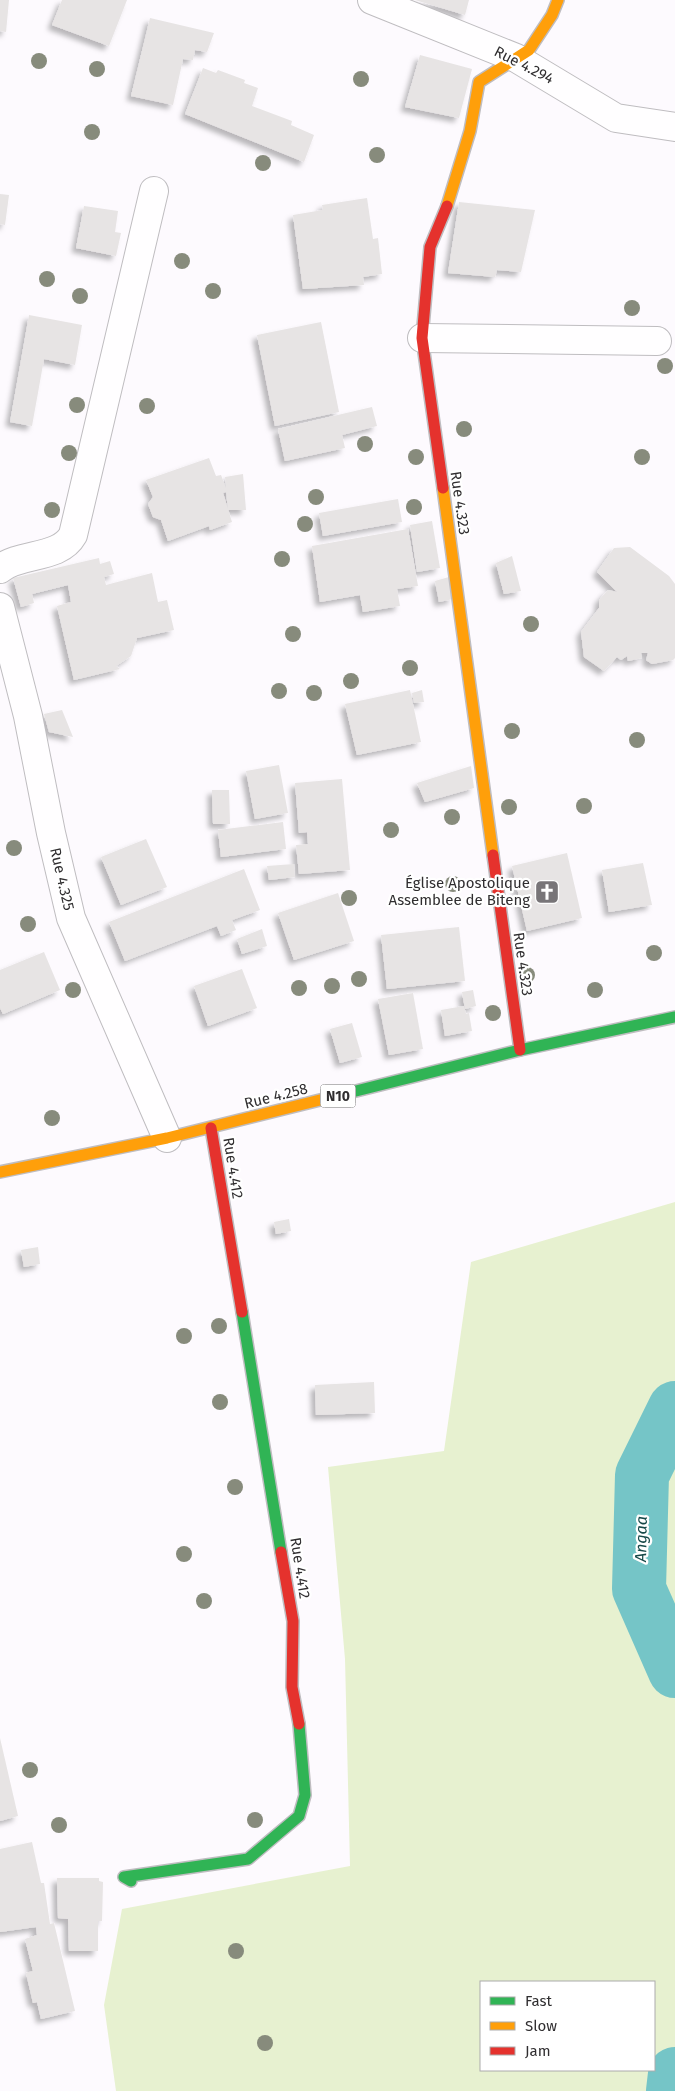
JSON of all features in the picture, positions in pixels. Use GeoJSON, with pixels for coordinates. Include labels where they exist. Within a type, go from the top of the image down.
{"type":"FeatureCollection","features":[{"type":"Feature","properties":{"kind":"main road","name":"Rue 4.323"},"geometry":{"type":"LineString","coordinates":[[520,1050],[422,338],[430,247],[445,212],[470,131],[479,82],[528,50],[552,15],[558,0]]}},
{"type":"Feature","properties":{"kind":"main road","name":"Rue 4.258"},"geometry":{"type":"LineString","coordinates":[[0,1172],[211,1128],[520,1050],[675,1017]]}},
{"type":"Feature","properties":{"kind":"main road","name":"Rue 4.412"},"geometry":{"type":"LineString","coordinates":[[130,1881],[124,1877],[248,1859],[299,1816],[305,1795],[301,1734],[292,1687],[293,1621],[211,1128]]}},
{"type":"Feature","properties":{"kind":"street","name":"Rue 4.294"},"geometry":{"type":"LineString","coordinates":[[372,0],[516,58],[616,118],[675,127]]}},
{"type":"Feature","properties":{"kind":"street"},"geometry":{"type":"LineString","coordinates":[[0,569],[18,560],[61,548],[69,542],[77,519],[154,191]]}},
{"type":"Feature","properties":{"kind":"street"},"geometry":{"type":"LineString","coordinates":[[422,338],[657,341]]}},
{"type":"Feature","properties":{"kind":"street","name":"Rue 4.325"},"geometry":{"type":"LineString","coordinates":[[0,607],[28,716],[51,833],[71,918],[166,1138]]}},
{"type":"Feature","properties":{"kind":"green space"},"geometry":{"type":"Polygon","coordinates":[[[675,1202],[675,2091],[116,2091],[104,2005],[122,1909],[350,1866],[345,1659],[328,1467],[444,1451],[471,1262],[675,1202]]]}},
{"type":"Feature","properties":{"kind":"building"},"geometry":{"type":"Polygon","coordinates":[[[0,0],[9,0],[6,32],[0,31],[0,0]]]}},
{"type":"Feature","properties":{"kind":"building"},"geometry":{"type":"Polygon","coordinates":[[[62,0],[127,0],[109,46],[52,25],[62,0]]]}},
{"type":"Feature","properties":{"kind":"building"},"geometry":{"type":"Polygon","coordinates":[[[415,0],[469,0],[465,15],[415,0]]]}},
{"type":"Feature","properties":{"kind":"building"},"geometry":{"type":"Polygon","coordinates":[[[150,18],[214,33],[207,52],[195,50],[193,60],[183,59],[173,105],[131,96],[150,18]]]}},
{"type":"Feature","properties":{"kind":"building"},"geometry":{"type":"Polygon","coordinates":[[[420,55],[472,69],[459,118],[405,107],[420,55]]]}},
{"type":"Feature","properties":{"kind":"building"},"geometry":{"type":"Polygon","coordinates":[[[203,68],[216,73],[218,70],[245,80],[244,83],[258,88],[252,106],[292,121],[291,125],[314,135],[304,162],[185,114],[203,68]]]}},
{"type":"Feature","properties":{"kind":"building"},"geometry":{"type":"Polygon","coordinates":[[[0,194],[9,195],[5,225],[0,224],[0,194]]]}},
{"type":"Feature","properties":{"kind":"building"},"geometry":{"type":"Polygon","coordinates":[[[367,198],[373,239],[378,238],[382,274],[363,277],[364,285],[303,289],[293,215],[323,210],[322,205],[367,198]]]}},
{"type":"Feature","properties":{"kind":"building"},"geometry":{"type":"Polygon","coordinates":[[[459,202],[535,210],[521,272],[497,270],[495,277],[448,273],[459,202]]]}},
{"type":"Feature","properties":{"kind":"building"},"geometry":{"type":"Polygon","coordinates":[[[84,206],[118,211],[115,232],[121,233],[116,256],[76,248],[84,206]]]}},
{"type":"Feature","properties":{"kind":"building"},"geometry":{"type":"Polygon","coordinates":[[[29,315],[82,325],[75,365],[44,359],[32,426],[10,422],[29,315]]]}},
{"type":"Feature","properties":{"kind":"building"},"geometry":{"type":"Polygon","coordinates":[[[321,322],[339,412],[275,426],[257,335],[321,322]]]}},
{"type":"Feature","properties":{"kind":"building"},"geometry":{"type":"Polygon","coordinates":[[[372,407],[377,426],[342,435],[345,448],[285,461],[278,429],[372,407]]]}},
{"type":"Feature","properties":{"kind":"building"},"geometry":{"type":"Polygon","coordinates":[[[209,458],[216,476],[221,475],[226,488],[225,477],[243,474],[246,510],[228,510],[232,522],[210,530],[209,526],[168,541],[161,520],[153,517],[148,504],[153,497],[146,480],[209,458]],[[226,492],[223,493],[228,509],[226,492]]]}},
{"type":"Feature","properties":{"kind":"building"},"geometry":{"type":"Polygon","coordinates":[[[398,499],[402,522],[323,536],[319,513],[398,499]]]}},
{"type":"Feature","properties":{"kind":"building"},"geometry":{"type":"Polygon","coordinates":[[[432,521],[440,568],[417,572],[410,525],[432,521]]]}},
{"type":"Feature","properties":{"kind":"building"},"geometry":{"type":"Polygon","coordinates":[[[408,529],[418,586],[397,589],[400,606],[363,612],[360,595],[320,602],[312,546],[408,529]]]}},
{"type":"Feature","properties":{"kind":"building"},"geometry":{"type":"Polygon","coordinates":[[[630,547],[669,576],[675,584],[675,658],[652,664],[646,660],[648,653],[641,653],[642,658],[628,661],[627,656],[621,660],[617,657],[604,671],[584,657],[581,632],[599,608],[599,600],[608,590],[617,592],[597,572],[614,548],[630,547]]]}},
{"type":"Feature","properties":{"kind":"building"},"geometry":{"type":"Polygon","coordinates":[[[512,556],[521,591],[504,594],[496,563],[512,556]]]}},
{"type":"Feature","properties":{"kind":"building"},"geometry":{"type":"Polygon","coordinates":[[[99,558],[100,564],[110,561],[114,574],[104,577],[106,585],[152,573],[158,602],[167,600],[174,630],[137,638],[131,656],[116,666],[120,669],[74,680],[57,606],[71,602],[68,585],[32,594],[34,603],[21,607],[13,578],[99,558]]]}},
{"type":"Feature","properties":{"kind":"building"},"geometry":{"type":"Polygon","coordinates":[[[449,577],[453,599],[439,602],[435,581],[449,577]]]}},
{"type":"Feature","properties":{"kind":"building"},"geometry":{"type":"Polygon","coordinates":[[[410,690],[421,742],[357,755],[345,704],[410,690]]]}},
{"type":"Feature","properties":{"kind":"building"},"geometry":{"type":"Polygon","coordinates":[[[422,690],[424,702],[414,703],[412,693],[422,690]]]}},
{"type":"Feature","properties":{"kind":"building"},"geometry":{"type":"Polygon","coordinates":[[[62,710],[73,737],[49,732],[44,714],[62,710]]]}},
{"type":"Feature","properties":{"kind":"building"},"geometry":{"type":"Polygon","coordinates":[[[279,765],[288,813],[255,819],[246,771],[279,765]]]}},
{"type":"Feature","properties":{"kind":"building"},"geometry":{"type":"Polygon","coordinates":[[[471,766],[474,788],[425,802],[417,783],[471,766]]]}},
{"type":"Feature","properties":{"kind":"building"},"geometry":{"type":"Polygon","coordinates":[[[342,779],[350,870],[299,874],[296,845],[308,844],[307,832],[299,833],[295,783],[342,779]]]}},
{"type":"Feature","properties":{"kind":"building"},"geometry":{"type":"Polygon","coordinates":[[[212,790],[229,790],[230,824],[213,824],[212,790]]]}},
{"type":"Feature","properties":{"kind":"building"},"geometry":{"type":"Polygon","coordinates":[[[283,822],[286,849],[221,857],[218,830],[283,822]]]}},
{"type":"Feature","properties":{"kind":"building"},"geometry":{"type":"Polygon","coordinates":[[[146,839],[167,887],[121,905],[101,857],[146,839]]]}},
{"type":"Feature","properties":{"kind":"building","name":"Église Apostolique Assemblee de Biteng"},"geometry":{"type":"Polygon","coordinates":[[[567,853],[582,918],[527,931],[512,866],[567,853]]]}},
{"type":"Feature","properties":{"kind":"building"},"geometry":{"type":"Polygon","coordinates":[[[643,863],[652,905],[609,912],[602,870],[643,863]]]}},
{"type":"Feature","properties":{"kind":"building"},"geometry":{"type":"Polygon","coordinates":[[[294,864],[295,877],[269,880],[267,866],[294,864]]]}},
{"type":"Feature","properties":{"kind":"building"},"geometry":{"type":"Polygon","coordinates":[[[244,869],[260,910],[232,920],[236,930],[221,936],[217,926],[125,961],[109,922],[244,869]]]}},
{"type":"Feature","properties":{"kind":"building"},"geometry":{"type":"Polygon","coordinates":[[[338,893],[354,941],[294,960],[278,913],[338,893]]]}},
{"type":"Feature","properties":{"kind":"building"},"geometry":{"type":"Polygon","coordinates":[[[459,927],[465,981],[387,989],[381,935],[459,927]]]}},
{"type":"Feature","properties":{"kind":"building"},"geometry":{"type":"Polygon","coordinates":[[[262,929],[267,946],[242,954],[237,939],[262,929]]]}},
{"type":"Feature","properties":{"kind":"building"},"geometry":{"type":"Polygon","coordinates":[[[44,952],[60,990],[3,1014],[0,1008],[0,970],[44,952]]]}},
{"type":"Feature","properties":{"kind":"building"},"geometry":{"type":"Polygon","coordinates":[[[242,969],[257,1008],[208,1026],[194,986],[242,969]]]}},
{"type":"Feature","properties":{"kind":"building"},"geometry":{"type":"Polygon","coordinates":[[[473,990],[476,1006],[465,1009],[462,992],[473,990]]]}},
{"type":"Feature","properties":{"kind":"building"},"geometry":{"type":"Polygon","coordinates":[[[413,993],[423,1049],[389,1055],[378,999],[413,993]]]}},
{"type":"Feature","properties":{"kind":"building"},"geometry":{"type":"Polygon","coordinates":[[[464,1006],[466,1014],[469,1013],[472,1031],[445,1036],[441,1010],[464,1006]]]}},
{"type":"Feature","properties":{"kind":"building"},"geometry":{"type":"Polygon","coordinates":[[[352,1023],[362,1057],[340,1063],[330,1029],[352,1023]]]}},
{"type":"Feature","properties":{"kind":"building"},"geometry":{"type":"Polygon","coordinates":[[[289,1219],[291,1231],[276,1234],[274,1222],[289,1219]]]}},
{"type":"Feature","properties":{"kind":"building"},"geometry":{"type":"Polygon","coordinates":[[[38,1247],[40,1264],[24,1267],[21,1250],[38,1247]]]}},
{"type":"Feature","properties":{"kind":"building"},"geometry":{"type":"Polygon","coordinates":[[[374,1382],[375,1413],[316,1415],[315,1385],[374,1382]]]}},
{"type":"Feature","properties":{"kind":"building"},"geometry":{"type":"Polygon","coordinates":[[[0,1738],[18,1816],[0,1821],[0,1738]]]}},
{"type":"Feature","properties":{"kind":"building"},"geometry":{"type":"Polygon","coordinates":[[[32,1842],[41,1883],[44,1883],[50,1924],[54,1923],[75,2011],[41,2019],[37,2002],[33,2003],[26,1973],[33,1971],[25,1939],[37,1935],[36,1927],[0,1932],[0,1849],[32,1842]]]}},
{"type":"Feature","properties":{"kind":"building"},"geometry":{"type":"Polygon","coordinates":[[[57,1878],[99,1878],[99,1881],[103,1882],[102,1921],[98,1921],[98,1951],[69,1951],[68,1919],[58,1918],[57,1878]]]}},
{"type":"Feature","properties":{"kind":"waterway","name":"Angaa"},"geometry":{"type":"LineString","coordinates":[[675,1408],[642,1475],[639,1589],[675,1671]]}},
{"type":"Feature","properties":{"kind":"waterway","name":"Angaa"},"geometry":{"type":"LineString","coordinates":[[673,2091],[675,2074]]}},
{"type":"Feature","properties":{"kind":"traffic: fast"},"geometry":{"type":"LineString","coordinates":[[332,1097],[520,1050],[675,1017]]}},
{"type":"Feature","properties":{"kind":"traffic: fast"},"geometry":{"type":"LineString","coordinates":[[242,1312],[281,1552]]}},
{"type":"Feature","properties":{"kind":"traffic: fast"},"geometry":{"type":"LineString","coordinates":[[131,1881],[124,1877],[248,1859],[299,1816],[305,1795],[299,1724]]}},
{"type":"Feature","properties":{"kind":"traffic: slow"},"geometry":{"type":"LineString","coordinates":[[447,206],[470,131],[479,82],[529,50],[552,15],[558,0]]}},
{"type":"Feature","properties":{"kind":"traffic: slow"},"geometry":{"type":"LineString","coordinates":[[443,488],[493,855]]}},
{"type":"Feature","properties":{"kind":"traffic: slow"},"geometry":{"type":"LineString","coordinates":[[0,1172],[167,1138],[332,1097]]}},
{"type":"Feature","properties":{"kind":"traffic: jam"},"geometry":{"type":"LineString","coordinates":[[443,488],[422,338],[430,247],[447,206]]}},
{"type":"Feature","properties":{"kind":"traffic: jam"},"geometry":{"type":"LineString","coordinates":[[493,855],[520,1050]]}},
{"type":"Feature","properties":{"kind":"traffic: jam"},"geometry":{"type":"LineString","coordinates":[[211,1128],[242,1312]]}},
{"type":"Feature","properties":{"kind":"traffic: jam"},"geometry":{"type":"LineString","coordinates":[[281,1552],[293,1621],[292,1687],[299,1724]]}},
{"type":"Feature","properties":{"kind":"place","name":"Église Apostolique Assemblee de Biteng"},"geometry":{"type":"Point","coordinates":[547,892]}}]}
